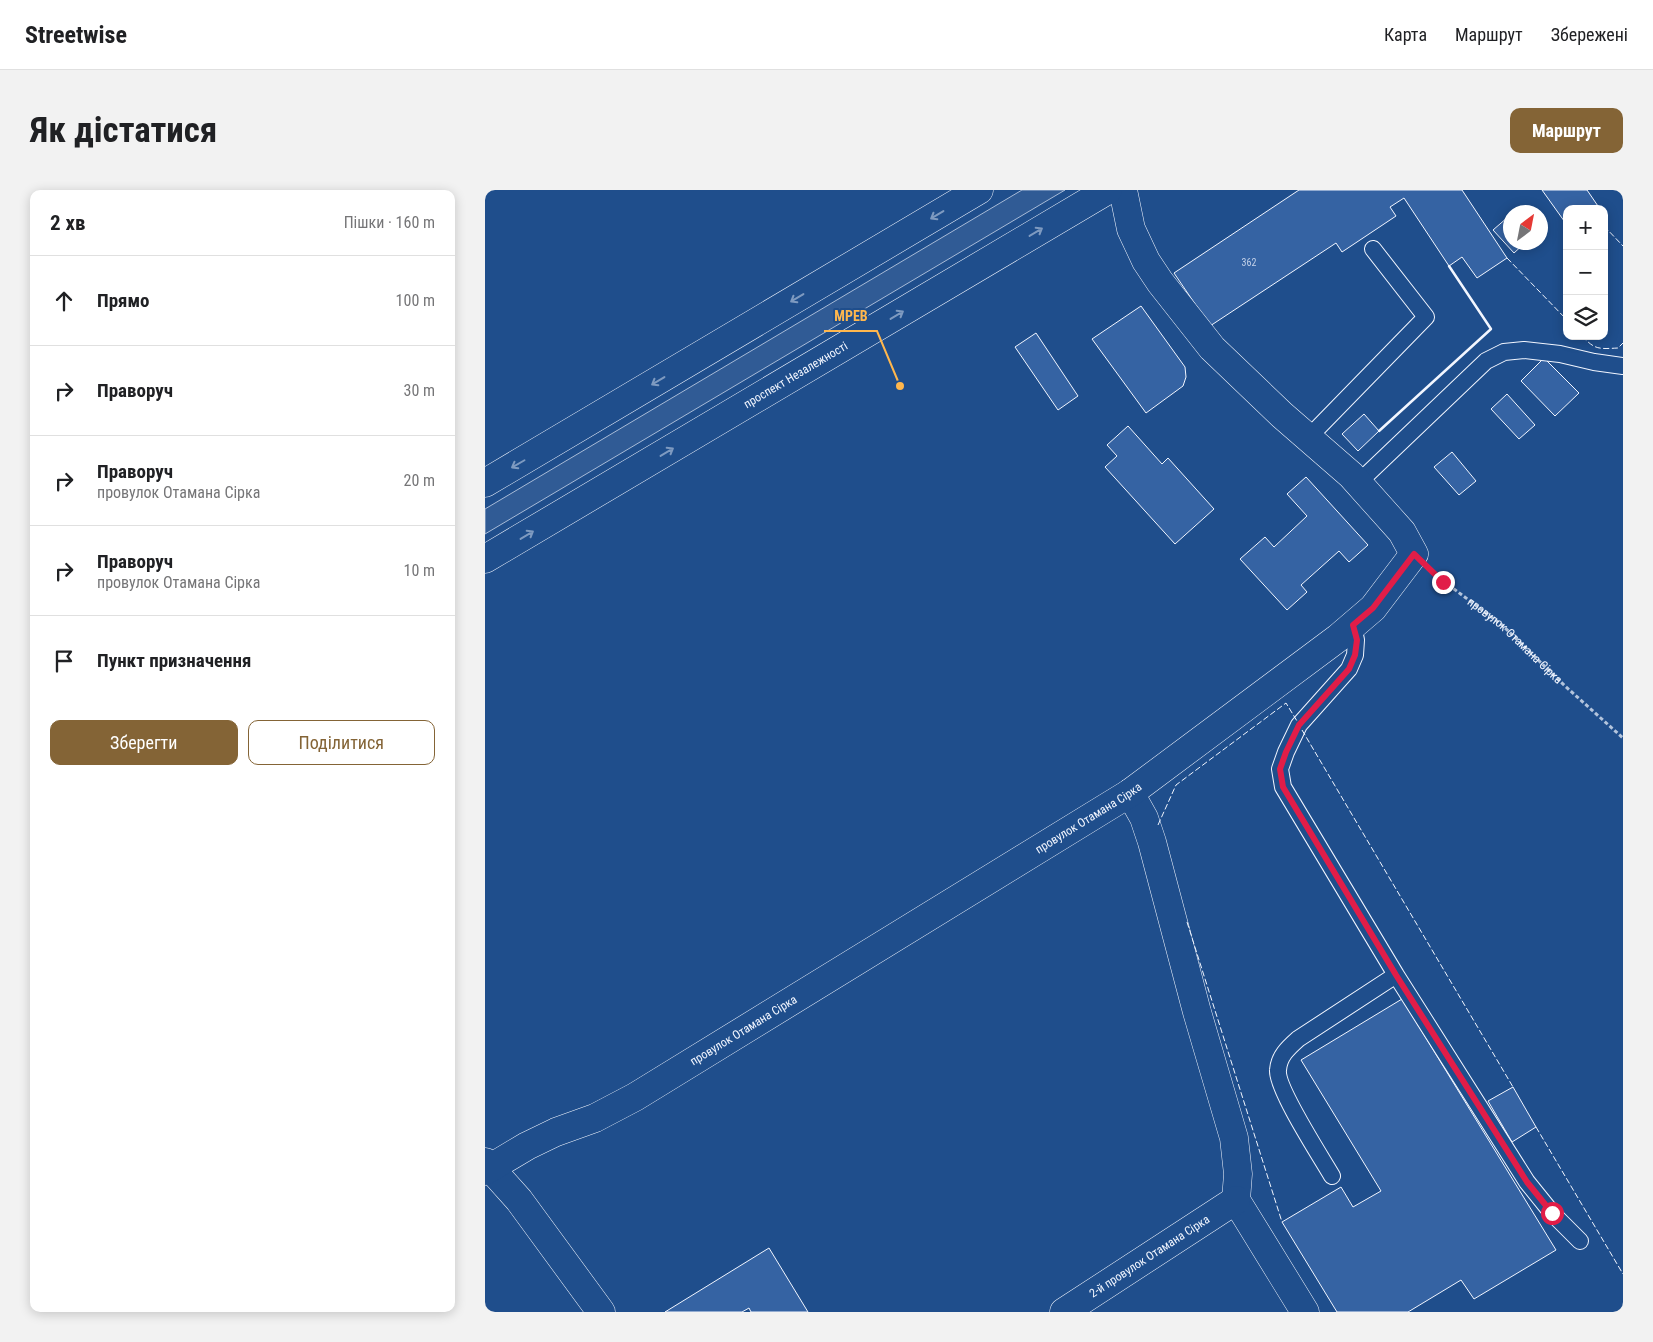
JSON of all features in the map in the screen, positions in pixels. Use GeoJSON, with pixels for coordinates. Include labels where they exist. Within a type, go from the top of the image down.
{"type":"FeatureCollection","features":[{"type":"Feature","properties":{"kind":"street","name":"проспект Незалежності"},"geometry":{"type":"LineString","coordinates":[[485,560],[1108,190]]}},
{"type":"Feature","properties":{"kind":"street"},"geometry":{"type":"LineString","coordinates":[[1123,190],[1131,229],[1137,243],[1160,282],[1212,348],[1282,415],[1351,475],[1402,532],[1414,554]]}},
{"type":"Feature","properties":{"kind":"street"},"geometry":{"type":"LineString","coordinates":[[485,483],[964,194]]}},
{"type":"Feature","properties":{"kind":"street","name":"провулок Отамана Сірка"},"geometry":{"type":"LineString","coordinates":[[487,1167],[556,1132],[595,1118],[635,1097],[1130,793],[1338,638],[1373,608],[1414,554]]}},
{"type":"Feature","properties":{"kind":"street"},"geometry":{"type":"LineString","coordinates":[[1130,793],[1144,818],[1149,834],[1197,1012],[1234,1138],[1238,1174],[1236,1200],[1305,1312]]}},
{"type":"Feature","properties":{"kind":"street"},"geometry":{"type":"LineString","coordinates":[[487,1167],[519,1200],[601,1312]]}},
{"type":"Feature","properties":{"kind":"street","name":"2-й провулок Отамана Сірка"},"geometry":{"type":"LineString","coordinates":[[1064,1312],[1236,1200]]}},
{"type":"Feature","properties":{"kind":"lane"},"geometry":{"type":"LineString","coordinates":[[1308,438],[1426,317],[1373,249]]}},
{"type":"Feature","properties":{"kind":"lane"},"geometry":{"type":"LineString","coordinates":[[1358,483],[1486,361],[1504,352],[1524,350],[1559,354],[1623,366]]}},
{"type":"Feature","properties":{"kind":"lane"},"geometry":{"type":"LineString","coordinates":[[1353,625],[1357,640],[1355,655],[1349,669],[1299,725],[1280,769],[1283,787],[1396,975],[1527,1182],[1552,1213],[1580,1241]]}},
{"type":"Feature","properties":{"kind":"lane"},"geometry":{"type":"LineString","coordinates":[[1332,1176],[1282,1090],[1277,1071],[1284,1052],[1298,1039],[1396,975]]}},
{"type":"Feature","properties":{"kind":"path","name":"провулок Отамана Сірка"},"geometry":{"type":"LineString","coordinates":[[1414,554],[1443,582],[1502,625],[1565,686],[1623,738]]}},
{"type":"Feature","properties":{"kind":"shaded area"},"geometry":{"type":"Polygon","coordinates":[[[1022,190],[1065,190],[485,534],[485,509],[1022,190]]]}},
{"type":"Feature","properties":{"kind":"building"},"geometry":{"type":"Polygon","coordinates":[[[1299,190],[1462,190],[1507,258],[1477,278],[1462,257],[1449,266],[1404,198],[1390,207],[1396,216],[1342,252],[1336,243],[1210,326],[1174,273],[1299,190]]]}},
{"type":"Feature","properties":{"kind":"building"},"geometry":{"type":"Polygon","coordinates":[[[1542,190],[1587,190],[1597,205],[1563,205],[1563,219],[1542,190]]]}},
{"type":"Feature","properties":{"kind":"building"},"geometry":{"type":"Polygon","coordinates":[[[1503,221],[1503,241],[1493,230],[1503,221]]]}},
{"type":"Feature","properties":{"kind":"building"},"geometry":{"type":"Polygon","coordinates":[[[1141,306],[1185,367],[1186,377],[1183,386],[1146,413],[1092,339],[1141,306]]]}},
{"type":"Feature","properties":{"kind":"building"},"geometry":{"type":"Polygon","coordinates":[[[1036,333],[1078,396],[1058,410],[1015,347],[1036,333]]]}},
{"type":"Feature","properties":{"kind":"building"},"geometry":{"type":"Polygon","coordinates":[[[1544,358],[1579,393],[1555,416],[1521,381],[1544,358]]]}},
{"type":"Feature","properties":{"kind":"building"},"geometry":{"type":"Polygon","coordinates":[[[1507,394],[1535,425],[1519,439],[1491,409],[1507,394]]]}},
{"type":"Feature","properties":{"kind":"building"},"geometry":{"type":"Polygon","coordinates":[[[1364,414],[1379,431],[1358,451],[1342,434],[1364,414]]]}},
{"type":"Feature","properties":{"kind":"building"},"geometry":{"type":"Polygon","coordinates":[[[1128,426],[1162,464],[1168,458],[1214,509],[1175,544],[1105,467],[1117,456],[1107,445],[1128,426]]]}},
{"type":"Feature","properties":{"kind":"building"},"geometry":{"type":"Polygon","coordinates":[[[1452,452],[1476,481],[1459,495],[1434,467],[1452,452]]]}},
{"type":"Feature","properties":{"kind":"building"},"geometry":{"type":"Polygon","coordinates":[[[1306,477],[1368,545],[1349,562],[1339,551],[1301,585],[1307,592],[1287,610],[1240,559],[1265,537],[1274,547],[1307,516],[1287,494],[1306,477]]]}},
{"type":"Feature","properties":{"kind":"building"},"geometry":{"type":"Polygon","coordinates":[[[1402,999],[1556,1250],[1474,1299],[1461,1280],[1408,1312],[1337,1312],[1282,1222],[1341,1187],[1353,1207],[1381,1191],[1301,1060],[1402,999]]]}},
{"type":"Feature","properties":{"kind":"building"},"geometry":{"type":"Polygon","coordinates":[[[1513,1087],[1536,1127],[1512,1142],[1488,1101],[1513,1087]]]}},
{"type":"Feature","properties":{"kind":"building"},"geometry":{"type":"Polygon","coordinates":[[[769,1248],[808,1312],[751,1312],[749,1308],[742,1312],[665,1312],[769,1248]]]}},
{"type":"Feature","properties":{"kind":"fence"},"geometry":{"type":"LineString","coordinates":[[1608,230],[1623,246]]}},
{"type":"Feature","properties":{"kind":"fence"},"geometry":{"type":"LineString","coordinates":[[1507,258],[1563,316]]}},
{"type":"Feature","properties":{"kind":"fence"},"geometry":{"type":"LineString","coordinates":[[1586,340],[1598,348],[1618,348],[1623,343]]}},
{"type":"Feature","properties":{"kind":"fence"},"geometry":{"type":"LineString","coordinates":[[1158,825],[1176,785],[1286,703],[1297,721]]}},
{"type":"Feature","properties":{"kind":"fence"},"geometry":{"type":"LineString","coordinates":[[1302,730],[1513,1087]]}},
{"type":"Feature","properties":{"kind":"fence"},"geometry":{"type":"LineString","coordinates":[[1187,922],[1282,1222]]}},
{"type":"Feature","properties":{"kind":"fence"},"geometry":{"type":"LineString","coordinates":[[1536,1127],[1623,1274]]}},
{"type":"Feature","properties":{"kind":"wall"},"geometry":{"type":"LineString","coordinates":[[1379,431],[1491,329],[1449,266]]}},
{"type":"Feature","properties":{"kind":"place","name":"МРЕВ"},"geometry":{"type":"Point","coordinates":[900,386]}},
{"type":"Feature","properties":{"kind":"route"},"geometry":{"type":"LineString","coordinates":[[1443,582],[1414,554],[1373,608],[1353,625],[1357,640],[1355,655],[1349,669],[1299,725],[1280,769],[1283,787],[1396,975],[1527,1182],[1552,1213]]}}]}
